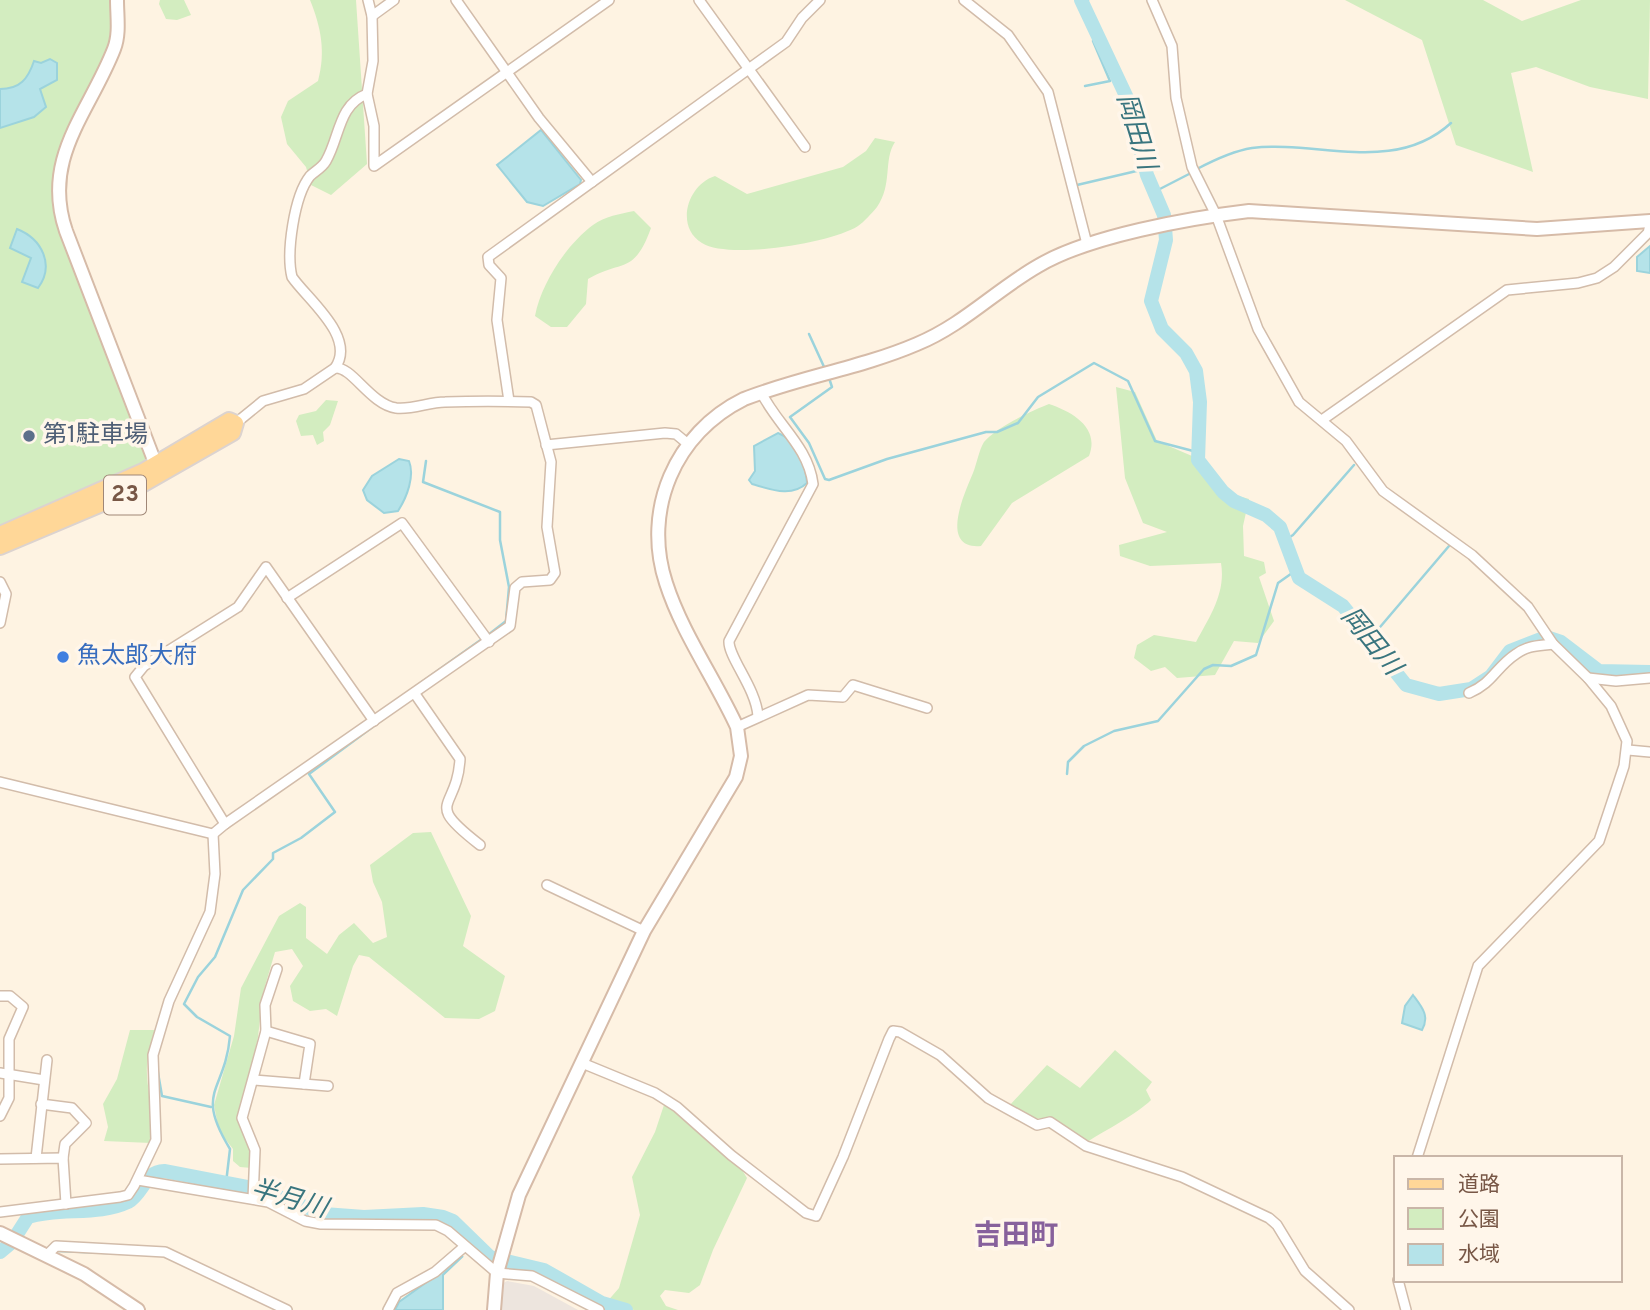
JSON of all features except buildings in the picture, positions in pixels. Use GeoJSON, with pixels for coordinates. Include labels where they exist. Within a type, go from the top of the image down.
{"type":"FeatureCollection","features":[{"type":"Feature","properties":{"kind":"main road","name":"23"},"geometry":{"type":"LineString","coordinates":[[0,534],[158,470],[233,433],[236,423]]}},
{"type":"Feature","properties":{"kind":"main road","name":"23"},"geometry":{"type":"LineString","coordinates":[[0,547],[98,507],[158,470]]}},
{"type":"Feature","properties":{"kind":"street"},"geometry":{"type":"LineString","coordinates":[[117,0],[115,47],[67,145],[58,177],[57,196],[66,232],[158,470]]}},
{"type":"Feature","properties":{"kind":"street"},"geometry":{"type":"LineString","coordinates":[[368,0],[372,16],[373,61],[368,93],[374,126],[374,166],[609,0]]}},
{"type":"Feature","properties":{"kind":"street"},"geometry":{"type":"LineString","coordinates":[[372,16],[394,0]]}},
{"type":"Feature","properties":{"kind":"street"},"geometry":{"type":"LineString","coordinates":[[456,0],[507,72],[592,182]]}},
{"type":"Feature","properties":{"kind":"street"},"geometry":{"type":"LineString","coordinates":[[699,0],[805,147]]}},
{"type":"Feature","properties":{"kind":"street"},"geometry":{"type":"LineString","coordinates":[[509,401],[497,320],[501,278],[488,259],[786,43],[802,18],[820,0]]}},
{"type":"Feature","properties":{"kind":"street"},"geometry":{"type":"LineString","coordinates":[[964,0],[1008,35],[1048,92],[1087,244]]}},
{"type":"Feature","properties":{"kind":"street"},"geometry":{"type":"LineString","coordinates":[[1152,0],[1172,46],[1176,98],[1192,167],[1216,215],[1258,329],[1299,402],[1346,441],[1384,491],[1489,569],[1528,607],[1551,640],[1588,678],[1617,718],[1628,750],[1599,841],[1481,960],[1418,1156]]}},
{"type":"Feature","properties":{"kind":"street"},"geometry":{"type":"LineString","coordinates":[[236,423],[263,401],[304,389],[335,368],[341,350],[326,314],[292,277],[291,234],[305,186],[326,162],[343,116],[353,101],[368,93]]}},
{"type":"Feature","properties":{"kind":"street"},"geometry":{"type":"LineString","coordinates":[[494,1310],[499,1265],[519,1195],[644,931],[736,776],[741,756],[737,727],[673,599],[659,556],[659,516],[666,485],[688,444],[723,411],[761,392],[918,344],[963,321],[1037,266],[1087,244],[1216,215],[1267,211],[1445,226],[1538,229],[1650,223],[1648,233],[1614,267],[1597,278],[1578,283],[1507,290],[1322,420]]}},
{"type":"Feature","properties":{"kind":"street"},"geometry":{"type":"LineString","coordinates":[[213,834],[510,626],[517,584],[554,578],[547,527],[551,462],[536,405],[531,402],[509,401],[443,402],[395,408],[363,390],[347,370],[335,368]]}},
{"type":"Feature","properties":{"kind":"street"},"geometry":{"type":"LineString","coordinates":[[758,716],[756,699],[730,650],[729,640],[813,484],[798,442],[771,410],[761,392]]}},
{"type":"Feature","properties":{"kind":"street"},"geometry":{"type":"LineString","coordinates":[[546,445],[665,433],[676,435],[688,444]]}},
{"type":"Feature","properties":{"kind":"street"},"geometry":{"type":"LineString","coordinates":[[287,598],[402,523],[489,642]]}},
{"type":"Feature","properties":{"kind":"street"},"geometry":{"type":"LineString","coordinates":[[225,824],[135,677],[144,666],[238,607],[266,567],[374,721]]}},
{"type":"Feature","properties":{"kind":"street"},"geometry":{"type":"LineString","coordinates":[[0,582],[6,594],[0,623]]}},
{"type":"Feature","properties":{"kind":"street"},"geometry":{"type":"LineString","coordinates":[[1469,694],[1491,681],[1514,654],[1551,640]]}},
{"type":"Feature","properties":{"kind":"street"},"geometry":{"type":"LineString","coordinates":[[1588,678],[1616,681],[1650,678]]}},
{"type":"Feature","properties":{"kind":"street"},"geometry":{"type":"LineString","coordinates":[[737,727],[807,695],[843,697],[853,685],[926,708]]}},
{"type":"Feature","properties":{"kind":"street"},"geometry":{"type":"LineString","coordinates":[[415,694],[460,759],[446,806],[449,820],[480,845]]}},
{"type":"Feature","properties":{"kind":"street"},"geometry":{"type":"LineString","coordinates":[[1628,750],[1650,752]]}},
{"type":"Feature","properties":{"kind":"street"},"geometry":{"type":"LineString","coordinates":[[0,782],[213,834]]}},
{"type":"Feature","properties":{"kind":"street"},"geometry":{"type":"LineString","coordinates":[[0,1213],[128,1195],[145,1180],[156,1140],[152,1072],[155,1048],[169,1002],[212,904],[215,874],[213,834]]}},
{"type":"Feature","properties":{"kind":"street"},"geometry":{"type":"LineString","coordinates":[[547,885],[644,931]]}},
{"type":"Feature","properties":{"kind":"street"},"geometry":{"type":"LineString","coordinates":[[253,1196],[255,1150],[242,1118],[266,1031],[265,1005],[277,970]]}},
{"type":"Feature","properties":{"kind":"street"},"geometry":{"type":"LineString","coordinates":[[0,996],[10,996],[23,1007],[9,1039],[4,1074],[9,1098],[0,1116]]}},
{"type":"Feature","properties":{"kind":"street"},"geometry":{"type":"LineString","coordinates":[[266,1031],[310,1044],[304,1084]]}},
{"type":"Feature","properties":{"kind":"street"},"geometry":{"type":"LineString","coordinates":[[582,1063],[665,1099],[806,1213],[816,1216],[889,1039],[893,1031],[900,1032],[940,1055],[988,1098],[1037,1125],[1051,1122],[1086,1146],[1182,1177],[1269,1218],[1305,1271],[1349,1310]]}},
{"type":"Feature","properties":{"kind":"street"},"geometry":{"type":"LineString","coordinates":[[36,1158],[47,1060]]}},
{"type":"Feature","properties":{"kind":"street"},"geometry":{"type":"LineString","coordinates":[[4,1074],[44,1080]]}},
{"type":"Feature","properties":{"kind":"street"},"geometry":{"type":"LineString","coordinates":[[254,1080],[328,1086]]}},
{"type":"Feature","properties":{"kind":"street"},"geometry":{"type":"LineString","coordinates":[[41,1104],[72,1108],[86,1123],[65,1144],[63,1158],[66,1204]]}},
{"type":"Feature","properties":{"kind":"street"},"geometry":{"type":"LineString","coordinates":[[0,1159],[63,1158]]}},
{"type":"Feature","properties":{"kind":"street"},"geometry":{"type":"LineString","coordinates":[[145,1180],[253,1196],[305,1221],[321,1224],[436,1225],[448,1231],[464,1247],[499,1265],[532,1276],[599,1310]]}},
{"type":"Feature","properties":{"kind":"street"},"geometry":{"type":"LineString","coordinates":[[2,1234],[84,1273],[138,1310]]}},
{"type":"Feature","properties":{"kind":"street"},"geometry":{"type":"LineString","coordinates":[[46,1256],[55,1246],[165,1252],[287,1310]]}},
{"type":"Feature","properties":{"kind":"street"},"geometry":{"type":"LineString","coordinates":[[388,1310],[397,1293],[446,1265],[464,1247]]}},
{"type":"Feature","properties":{"kind":"street"},"geometry":{"type":"LineString","coordinates":[[1399,1282],[1406,1310]]}},
{"type":"Feature","properties":{"kind":"shaded area"},"geometry":{"type":"Polygon","coordinates":[[[507,1281],[534,1286],[578,1310],[499,1310],[502,1284],[507,1281]]]}},
{"type":"Feature","properties":{"kind":"green space"},"geometry":{"type":"Polygon","coordinates":[[[0,0],[112,0],[109,47],[58,157],[52,180],[55,208],[147,460],[140,468],[0,525],[0,0]]]}},
{"type":"Feature","properties":{"kind":"green space"},"geometry":{"type":"Polygon","coordinates":[[[160,0],[184,0],[191,15],[177,20],[166,19],[159,4],[160,0]]]}},
{"type":"Feature","properties":{"kind":"green space"},"geometry":{"type":"Polygon","coordinates":[[[310,0],[356,0],[367,164],[331,195],[311,185],[306,167],[287,144],[281,117],[288,101],[318,81],[322,60],[321,40],[310,0]]]}},
{"type":"Feature","properties":{"kind":"green space"},"geometry":{"type":"Polygon","coordinates":[[[1345,0],[1483,0],[1522,21],[1581,0],[1650,0],[1648,99],[1590,87],[1536,67],[1511,73],[1533,172],[1456,145],[1422,40],[1345,0]]]}},
{"type":"Feature","properties":{"kind":"green space"},"geometry":{"type":"Polygon","coordinates":[[[875,138],[895,142],[889,157],[882,198],[858,226],[826,238],[756,250],[715,248],[702,243],[689,227],[687,217],[691,197],[705,181],[715,176],[747,194],[843,167],[866,151],[875,138]]]}},
{"type":"Feature","properties":{"kind":"green space"},"geometry":{"type":"Polygon","coordinates":[[[634,211],[651,228],[645,243],[633,260],[588,279],[586,304],[567,327],[551,327],[535,316],[549,278],[573,243],[598,222],[634,211]]]}},
{"type":"Feature","properties":{"kind":"green space"},"geometry":{"type":"Polygon","coordinates":[[[1116,387],[1135,392],[1157,441],[1192,456],[1214,489],[1249,499],[1243,526],[1244,556],[1264,562],[1266,573],[1259,577],[1274,621],[1258,643],[1234,641],[1215,675],[1177,678],[1165,667],[1151,671],[1134,658],[1137,645],[1154,635],[1196,642],[1216,604],[1222,574],[1221,563],[1150,566],[1120,556],[1119,545],[1167,532],[1143,523],[1125,478],[1116,387]]]}},
{"type":"Feature","properties":{"kind":"green space"},"geometry":{"type":"Polygon","coordinates":[[[326,400],[338,401],[330,425],[323,432],[324,441],[317,445],[313,435],[301,436],[296,421],[299,415],[316,411],[326,400]]]}},
{"type":"Feature","properties":{"kind":"green space"},"geometry":{"type":"Polygon","coordinates":[[[1049,404],[1075,417],[1088,429],[1091,437],[1089,456],[1012,503],[981,546],[968,545],[960,539],[957,530],[958,518],[984,442],[1005,425],[1049,404]]]}},
{"type":"Feature","properties":{"kind":"green space"},"geometry":{"type":"Polygon","coordinates":[[[431,832],[471,916],[463,946],[505,976],[495,1011],[479,1019],[445,1018],[369,957],[359,955],[337,1016],[326,1009],[310,1011],[293,1001],[290,986],[303,966],[292,949],[275,952],[263,993],[258,1037],[240,1118],[252,1168],[240,1167],[233,1161],[233,1149],[219,1131],[214,1105],[234,1036],[241,988],[279,916],[300,903],[306,907],[306,938],[327,954],[339,935],[354,923],[373,943],[387,937],[382,902],[373,882],[370,865],[413,833],[431,832]]]}},
{"type":"Feature","properties":{"kind":"green space"},"geometry":{"type":"Polygon","coordinates":[[[130,1030],[155,1030],[147,1069],[153,1117],[151,1143],[104,1141],[108,1127],[103,1104],[117,1079],[130,1030]]]}},
{"type":"Feature","properties":{"kind":"green space"},"geometry":{"type":"Polygon","coordinates":[[[1115,1050],[1152,1082],[1146,1090],[1151,1100],[1087,1142],[1051,1118],[1030,1119],[1009,1106],[1047,1065],[1080,1088],[1115,1050]]]}},
{"type":"Feature","properties":{"kind":"green space"},"geometry":{"type":"Polygon","coordinates":[[[664,1105],[674,1109],[739,1165],[747,1178],[713,1250],[700,1285],[689,1293],[665,1290],[660,1296],[666,1306],[678,1310],[634,1310],[606,1303],[619,1288],[640,1215],[632,1177],[655,1132],[664,1105]]]}},
{"type":"Feature","properties":{"kind":"water"},"geometry":{"type":"Polygon","coordinates":[[[50,59],[57,63],[57,80],[40,89],[46,107],[34,117],[0,128],[0,89],[22,82],[34,61],[41,63],[50,59]]]}},
{"type":"Feature","properties":{"kind":"water"},"geometry":{"type":"Polygon","coordinates":[[[541,130],[581,180],[580,184],[543,206],[527,202],[497,165],[541,130]]]}},
{"type":"Feature","properties":{"kind":"water"},"geometry":{"type":"Polygon","coordinates":[[[17,229],[33,239],[43,254],[45,270],[38,288],[22,282],[31,258],[10,248],[17,229]]]}},
{"type":"Feature","properties":{"kind":"water"},"geometry":{"type":"Polygon","coordinates":[[[1650,246],[1650,273],[1637,271],[1637,257],[1650,246]]]}},
{"type":"Feature","properties":{"kind":"water"},"geometry":{"type":"Polygon","coordinates":[[[778,433],[790,441],[799,454],[807,483],[801,488],[773,490],[752,484],[749,480],[755,471],[754,446],[778,433]]]}},
{"type":"Feature","properties":{"kind":"water"},"geometry":{"type":"Polygon","coordinates":[[[399,459],[409,461],[409,486],[398,511],[384,513],[367,500],[363,490],[372,476],[399,459]]]}},
{"type":"Feature","properties":{"kind":"water"},"geometry":{"type":"Polygon","coordinates":[[[1413,995],[1425,1016],[1422,1030],[1402,1023],[1405,1006],[1413,995]]]}},
{"type":"Feature","properties":{"kind":"water"},"geometry":{"type":"Polygon","coordinates":[[[463,1256],[443,1275],[443,1310],[395,1310],[399,1302],[463,1256]]]}},
{"type":"Feature","properties":{"kind":"waterway","name":"岡田川"},"geometry":{"type":"LineString","coordinates":[[1081,0],[1128,100],[1147,175],[1164,215],[1166,240],[1151,301],[1162,329],[1186,353],[1196,371],[1200,402],[1198,460],[1223,492],[1234,501],[1266,515],[1280,527],[1299,578],[1343,606],[1406,685],[1439,694],[1471,689],[1491,676],[1510,651],[1546,637],[1561,642],[1599,671],[1650,672]]}},
{"type":"Feature","properties":{"kind":"waterway","name":"岡田川"},"geometry":{"type":"LineString","coordinates":[[1083,2],[1088,0]]}},
{"type":"Feature","properties":{"kind":"waterway"},"geometry":{"type":"LineString","coordinates":[[1085,86],[1110,81],[1093,41],[1101,38]]}},
{"type":"Feature","properties":{"kind":"waterway"},"geometry":{"type":"LineString","coordinates":[[1197,169],[1224,156],[1252,148],[1355,152],[1405,148],[1429,139],[1451,123]]}},
{"type":"Feature","properties":{"kind":"waterway"},"geometry":{"type":"LineString","coordinates":[[1077,185],[1145,169]]}},
{"type":"Feature","properties":{"kind":"waterway"},"geometry":{"type":"LineString","coordinates":[[1154,192],[1191,173]]}},
{"type":"Feature","properties":{"kind":"waterway"},"geometry":{"type":"LineString","coordinates":[[809,334],[825,369]]}},
{"type":"Feature","properties":{"kind":"waterway"},"geometry":{"type":"LineString","coordinates":[[829,378],[832,387],[790,417],[809,443],[825,479],[829,480],[887,459],[986,432],[997,432],[1018,423],[1038,397],[1094,363],[1128,381],[1155,441],[1197,452]]}},
{"type":"Feature","properties":{"kind":"waterway"},"geometry":{"type":"LineString","coordinates":[[426,461],[423,482],[500,512],[500,540],[509,587],[506,621],[488,635]]}},
{"type":"Feature","properties":{"kind":"waterway"},"geometry":{"type":"LineString","coordinates":[[1285,540],[1293,535],[1354,465]]}},
{"type":"Feature","properties":{"kind":"waterway"},"geometry":{"type":"LineString","coordinates":[[1369,640],[1449,546]]}},
{"type":"Feature","properties":{"kind":"waterway"},"geometry":{"type":"LineString","coordinates":[[1067,774],[1068,762],[1084,746],[1114,731],[1158,721],[1204,669],[1213,665],[1231,666],[1256,655],[1278,583],[1295,571]]}},
{"type":"Feature","properties":{"kind":"waterway"},"geometry":{"type":"LineString","coordinates":[[405,694],[482,639]]}},
{"type":"Feature","properties":{"kind":"waterway"},"geometry":{"type":"LineString","coordinates":[[226,1183],[230,1149],[219,1130],[213,1102],[230,1036],[197,1017],[184,1004],[198,977],[215,957],[243,890],[273,859],[273,853],[301,838],[335,812],[309,774],[405,703]]}},
{"type":"Feature","properties":{"kind":"waterway"},"geometry":{"type":"LineString","coordinates":[[157,1067],[162,1096],[211,1107]]}},
{"type":"Feature","properties":{"kind":"waterway","name":"半月川"},"geometry":{"type":"LineString","coordinates":[[0,1252],[12,1242],[28,1217],[117,1206],[133,1198],[152,1175],[164,1171],[258,1189],[324,1214],[364,1217],[423,1214],[443,1217],[453,1221],[490,1257],[544,1270],[602,1303],[626,1310]]}},
{"type":"Feature","properties":{"kind":"waterway"},"geometry":{"type":"LineString","coordinates":[[59,1251],[107,1253]]}},
{"type":"Feature","properties":{"kind":"place","name":"第1駐車場"},"geometry":{"type":"Point","coordinates":[29,436]}},
{"type":"Feature","properties":{"kind":"place","name":"魚太郎大府"},"geometry":{"type":"Point","coordinates":[63,657]}},
{"type":"Feature","properties":{"kind":"district","name":"吉田町"},"geometry":{"type":"Point","coordinates":[1016,1237]}}]}
